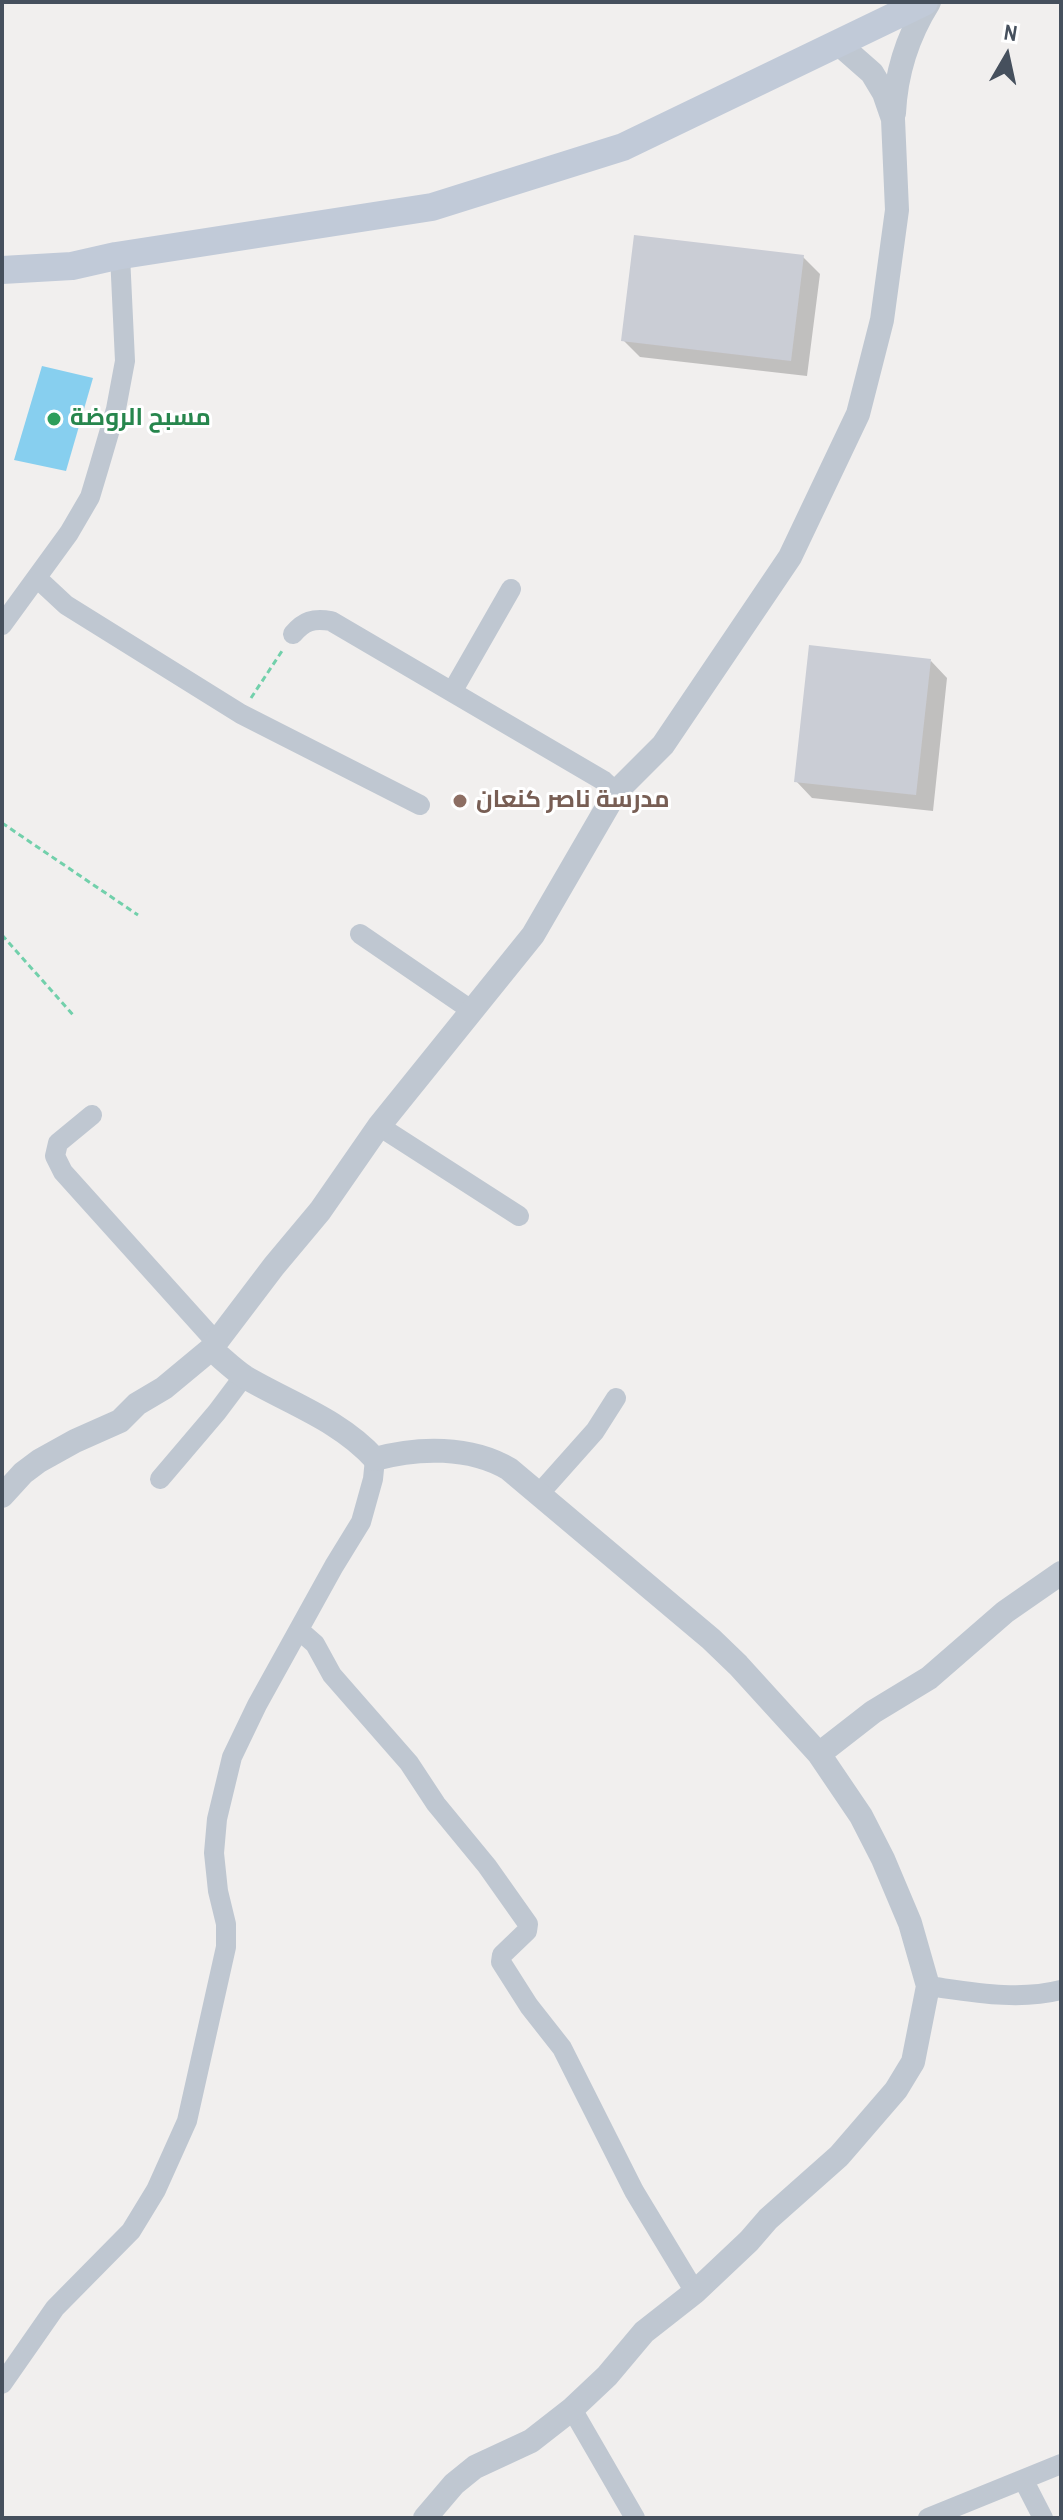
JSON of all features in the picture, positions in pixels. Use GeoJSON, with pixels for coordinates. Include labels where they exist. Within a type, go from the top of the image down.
{"type":"FeatureCollection","features":[{"type":"Feature","properties":{"kind":"main road"},"geometry":{"type":"LineString","coordinates":[[2,270],[72,266],[118,255],[432,207],[623,147],[926,2]]}},
{"type":"Feature","properties":{"kind":"main road"},"geometry":{"type":"LineString","coordinates":[[2,257],[82,251],[118,255]]}},
{"type":"Feature","properties":{"kind":"street"},"geometry":{"type":"LineString","coordinates":[[2,1496],[39,1461],[120,1421],[137,1404],[164,1388],[214,1346],[320,1211],[379,1126],[533,935],[616,792],[663,745],[783,568],[826,487],[858,414],[882,320],[897,210],[893,119],[899,69],[926,2]]}},
{"type":"Feature","properties":{"kind":"street"},"geometry":{"type":"LineString","coordinates":[[839,44],[872,73],[884,93],[893,119]]}},
{"type":"Feature","properties":{"kind":"street"},"geometry":{"type":"LineString","coordinates":[[2,625],[90,497],[116,409],[125,361],[118,255]]}},
{"type":"Feature","properties":{"kind":"street"},"geometry":{"type":"LineString","coordinates":[[37,578],[66,605],[241,714],[420,805]]}},
{"type":"Feature","properties":{"kind":"street"},"geometry":{"type":"LineString","coordinates":[[452,692],[511,589]]}},
{"type":"Feature","properties":{"kind":"street"},"geometry":{"type":"LineString","coordinates":[[293,634],[303,623],[317,618],[331,621],[604,781],[616,792]]}},
{"type":"Feature","properties":{"kind":"street"},"geometry":{"type":"LineString","coordinates":[[360,934],[471,1010]]}},
{"type":"Feature","properties":{"kind":"street"},"geometry":{"type":"LineString","coordinates":[[2,2384],[55,2308],[131,2231],[178,2145],[195,2092],[226,1947],[226,1924],[214,1853],[224,1788],[243,1732],[361,1522],[375,1459],[362,1444],[339,1428],[244,1376],[214,1346],[63,1172],[55,1156],[58,1143],[92,1115]]}},
{"type":"Feature","properties":{"kind":"street"},"geometry":{"type":"LineString","coordinates":[[379,1126],[519,1216]]}},
{"type":"Feature","properties":{"kind":"street"},"geometry":{"type":"LineString","coordinates":[[160,1479],[244,1376]]}},
{"type":"Feature","properties":{"kind":"street"},"geometry":{"type":"LineString","coordinates":[[538,1495],[595,1431],[616,1398]]}},
{"type":"Feature","properties":{"kind":"street"},"geometry":{"type":"LineString","coordinates":[[375,1459],[396,1453],[434,1451],[475,1454],[492,1459],[509,1469],[711,1639],[819,1754],[861,1816],[910,1923],[928,1986],[913,2062],[896,2090],[839,2156],[768,2219],[695,2292],[644,2332],[607,2376],[572,2409],[531,2441],[475,2467],[454,2484],[425,2518]]}},
{"type":"Feature","properties":{"kind":"street"},"geometry":{"type":"LineString","coordinates":[[819,1754],[873,1712],[929,1678],[1005,1612],[1061,1573]]}},
{"type":"Feature","properties":{"kind":"street"},"geometry":{"type":"LineString","coordinates":[[299,1630],[315,1644],[332,1675],[409,1763],[436,1804],[487,1866],[528,1924],[527,1931],[502,1955],[501,1962],[529,2006],[562,2048],[634,2191],[695,2292]]}},
{"type":"Feature","properties":{"kind":"street"},"geometry":{"type":"LineString","coordinates":[[928,1986],[1008,1995],[1040,1995],[1061,1990]]}},
{"type":"Feature","properties":{"kind":"street"},"geometry":{"type":"LineString","coordinates":[[572,2409],[635,2518]]}},
{"type":"Feature","properties":{"kind":"street"},"geometry":{"type":"LineString","coordinates":[[928,2518],[1061,2464]]}},
{"type":"Feature","properties":{"kind":"street"},"geometry":{"type":"LineString","coordinates":[[1024,2481],[1043,2518]]}},
{"type":"Feature","properties":{"kind":"path"},"geometry":{"type":"LineString","coordinates":[[241,714],[293,634]]}},
{"type":"Feature","properties":{"kind":"path"},"geometry":{"type":"LineString","coordinates":[[2,823],[138,915]]}},
{"type":"Feature","properties":{"kind":"path"},"geometry":{"type":"LineString","coordinates":[[2,935],[74,1016]]}},
{"type":"Feature","properties":{"kind":"water","name":"مسبح الروضة"},"geometry":{"type":"Polygon","coordinates":[[[42,366],[93,378],[66,471],[14,460],[42,366]]]}},
{"type":"Feature","properties":{"kind":"building"},"geometry":{"type":"Polygon","coordinates":[[[634,235],[804,255],[791,361],[621,341],[634,235]]]}},
{"type":"Feature","properties":{"kind":"building"},"geometry":{"type":"Polygon","coordinates":[[[809,645],[931,659],[916,795],[794,782],[809,645]]]}},
{"type":"Feature","properties":{"kind":"place","name":"مسبح الروضة"},"geometry":{"type":"Point","coordinates":[54,419]}},
{"type":"Feature","properties":{"kind":"place","name":"مدرسة ناصر كنعان"},"geometry":{"type":"Point","coordinates":[460,801]}}]}
